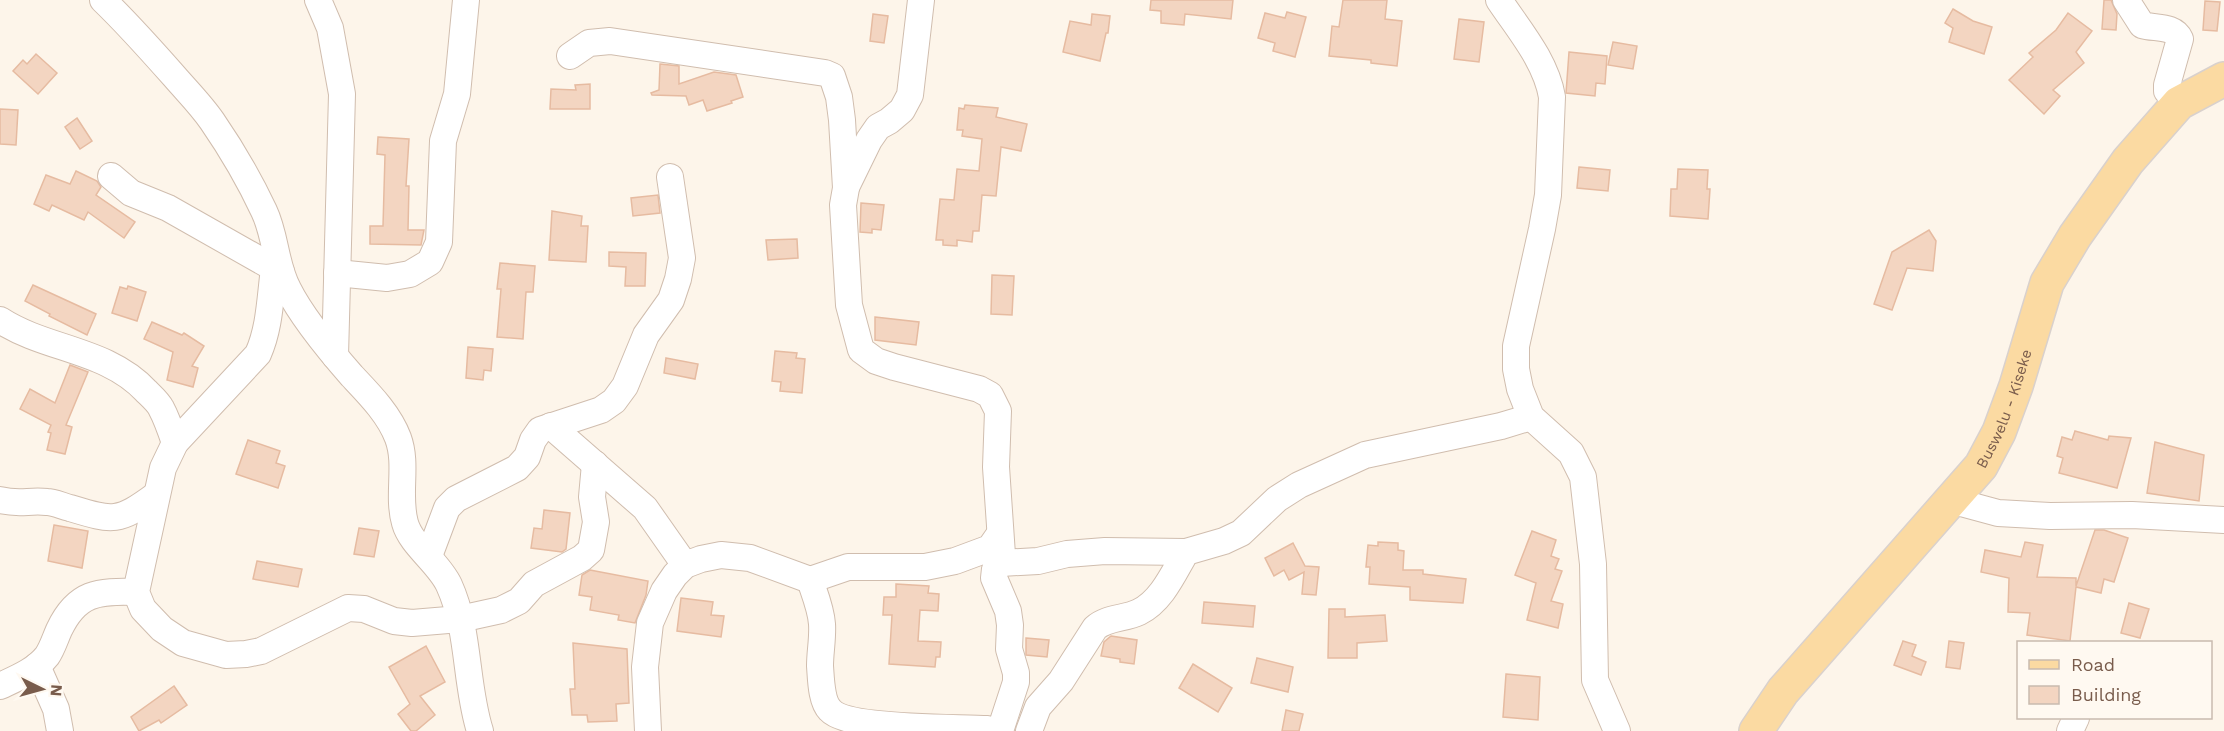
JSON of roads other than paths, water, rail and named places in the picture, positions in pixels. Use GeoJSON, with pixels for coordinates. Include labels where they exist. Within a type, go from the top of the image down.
{"type":"FeatureCollection","features":[{"type":"Feature","properties":{"kind":"main road","name":"Buswelu - Kiseke"},"geometry":{"type":"LineString","coordinates":[[1756,731],[1783,691],[1981,466],[2000,432],[2048,282],[2074,236],[2128,161],[2179,103],[2224,79]]}},
{"type":"Feature","properties":{"kind":"street"},"geometry":{"type":"LineString","coordinates":[[103,0],[211,119],[243,168],[272,232],[277,271],[265,337],[258,354],[176,443],[163,468],[136,592],[143,609],[162,629],[183,643],[226,655],[246,654],[261,651],[348,608],[364,609],[394,621],[412,623],[460,619],[501,610],[519,601],[534,584],[582,558],[591,550],[596,522],[592,497],[595,464]]}},
{"type":"Feature","properties":{"kind":"street"},"geometry":{"type":"LineString","coordinates":[[318,0],[330,28],[342,94],[335,356]]}},
{"type":"Feature","properties":{"kind":"street"},"geometry":{"type":"LineString","coordinates":[[337,273],[387,278],[410,274],[430,262],[439,242],[443,141],[457,94],[466,0]]}},
{"type":"Feature","properties":{"kind":"street"},"geometry":{"type":"LineString","coordinates":[[846,188],[868,140],[878,127],[890,122],[902,110],[910,95],[921,0]]}},
{"type":"Feature","properties":{"kind":"street"},"geometry":{"type":"LineString","coordinates":[[1499,0],[1542,66],[1550,83],[1552,97],[1548,195],[1516,346],[1516,369],[1520,389],[1532,417],[1571,453],[1583,477],[1593,564],[1595,680],[1617,731]]}},
{"type":"Feature","properties":{"kind":"street"},"geometry":{"type":"LineString","coordinates":[[2126,0],[2142,25],[2178,33],[2180,39],[2167,85],[2168,91],[2179,103]]}},
{"type":"Feature","properties":{"kind":"street"},"geometry":{"type":"LineString","coordinates":[[570,56],[589,43],[610,41],[825,73],[832,76],[839,97],[846,188],[843,205],[849,305],[861,350],[876,361],[894,367],[979,389],[990,395],[998,411],[996,467],[1002,555],[995,569],[994,578],[1008,611],[1009,649],[1016,673],[1016,682],[997,729]]}},
{"type":"Feature","properties":{"kind":"street"},"geometry":{"type":"LineString","coordinates":[[111,177],[131,193],[168,208],[277,271],[292,297],[335,356],[388,418],[398,437],[403,470],[404,520],[407,530],[442,571],[450,586],[460,619],[475,714],[480,731]]}},
{"type":"Feature","properties":{"kind":"street"},"geometry":{"type":"LineString","coordinates":[[429,556],[447,508],[456,499],[518,468],[540,430],[601,410],[614,401],[625,386],[646,335],[671,300],[682,258],[670,177]]}},
{"type":"Feature","properties":{"kind":"street"},"geometry":{"type":"LineString","coordinates":[[0,320],[15,330],[34,338],[112,364],[136,380],[160,406],[176,443]]}},
{"type":"Feature","properties":{"kind":"street"},"geometry":{"type":"LineString","coordinates":[[1000,563],[1038,561],[1067,554],[1105,551],[1186,552],[1224,542],[1241,533],[1276,499],[1299,485],[1365,455],[1501,426],[1532,417]]}},
{"type":"Feature","properties":{"kind":"street"},"geometry":{"type":"LineString","coordinates":[[551,426],[645,508],[685,565]]}},
{"type":"Feature","properties":{"kind":"street"},"geometry":{"type":"LineString","coordinates":[[0,500],[14,504],[48,502],[104,518],[121,517],[133,512],[156,495]]}},
{"type":"Feature","properties":{"kind":"street"},"geometry":{"type":"LineString","coordinates":[[1950,500],[1998,513],[2050,516],[2132,515],[2224,520]]}},
{"type":"Feature","properties":{"kind":"street"},"geometry":{"type":"LineString","coordinates":[[648,731],[645,667],[650,623],[664,591],[685,565],[721,555],[750,558],[810,580],[848,567],[925,567],[955,561],[990,548],[999,535]]}},
{"type":"Feature","properties":{"kind":"street"},"geometry":{"type":"LineString","coordinates":[[810,580],[819,606],[822,625],[820,664],[825,702],[829,710],[854,722],[888,728],[940,726],[997,729],[1031,724],[1038,707],[1061,681],[1095,628],[1100,623],[1138,613],[1150,605],[1162,592],[1186,552]]}},
{"type":"Feature","properties":{"kind":"street"},"geometry":{"type":"LineString","coordinates":[[0,686],[37,666],[48,655],[60,628],[73,607],[92,594],[108,591],[136,592]]}},
{"type":"Feature","properties":{"kind":"street"},"geometry":{"type":"LineString","coordinates":[[37,666],[56,709],[60,731]]}}]}
